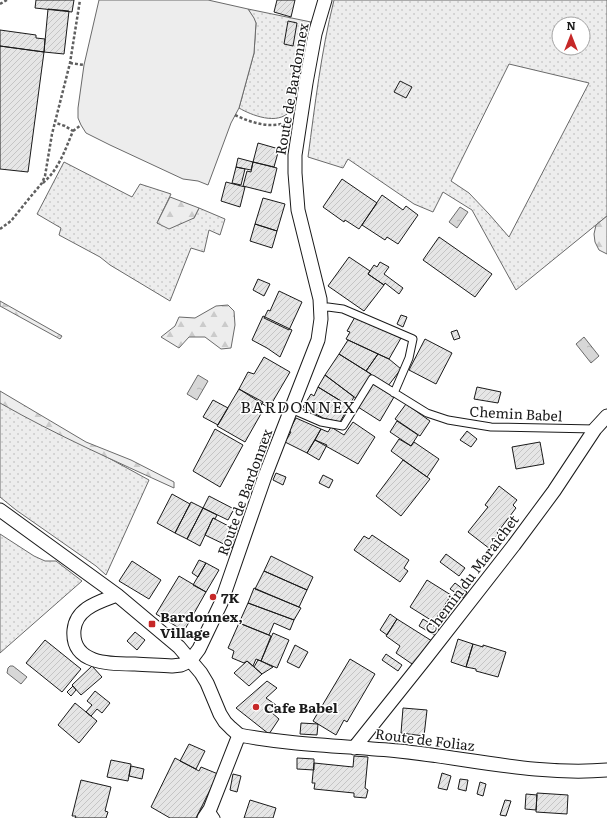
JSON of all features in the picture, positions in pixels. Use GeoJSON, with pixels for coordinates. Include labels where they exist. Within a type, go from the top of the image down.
{"type":"FeatureCollection","features":[{"type":"Feature","properties":{"kind":"street","name":"Route de Bardonnex"},"geometry":{"type":"LineString","coordinates":[[190,661],[199,649],[221,603],[265,476],[318,340],[321,308],[318,290],[304,240],[295,191],[295,155],[315,34],[325,0]]}},
{"type":"Feature","properties":{"kind":"street","name":"Chemin du Maraîchet"},"geometry":{"type":"LineString","coordinates":[[354,748],[426,659],[514,545],[554,491],[596,429],[607,416]]}},
{"type":"Feature","properties":{"kind":"street"},"geometry":{"type":"LineString","coordinates":[[0,510],[13,521],[69,559],[117,595],[179,647],[201,673],[225,722],[230,728],[240,735],[210,815]]}},
{"type":"Feature","properties":{"kind":"street"},"geometry":{"type":"LineString","coordinates":[[117,595],[97,603],[79,616],[74,631],[77,647],[83,654],[90,659],[113,664],[172,666],[181,665],[190,661]]}},
{"type":"Feature","properties":{"kind":"street","name":"Route de Foliaz"},"geometry":{"type":"LineString","coordinates":[[240,735],[254,738],[400,751],[536,768],[571,771],[607,770]]}},
{"type":"Feature","properties":{"kind":"lane"},"geometry":{"type":"LineString","coordinates":[[321,308],[328,307],[343,309],[413,339],[410,358],[394,393]]}},
{"type":"Feature","properties":{"kind":"lane","name":"Chemin Babel"},"geometry":{"type":"LineString","coordinates":[[291,409],[321,422],[343,426],[372,379],[427,413],[448,420],[492,427],[596,429]]}},
{"type":"Feature","properties":{"kind":"path"},"geometry":{"type":"LineString","coordinates":[[0,4],[7,0]]}},
{"type":"Feature","properties":{"kind":"path"},"geometry":{"type":"LineString","coordinates":[[42,183],[48,167],[56,123],[70,63],[80,0]]}},
{"type":"Feature","properties":{"kind":"path"},"geometry":{"type":"LineString","coordinates":[[70,63],[84,65]]}},
{"type":"Feature","properties":{"kind":"path"},"geometry":{"type":"LineString","coordinates":[[235,115],[254,123],[270,126],[300,118]]}},
{"type":"Feature","properties":{"kind":"path"},"geometry":{"type":"LineString","coordinates":[[56,123],[73,131]]}},
{"type":"Feature","properties":{"kind":"path"},"geometry":{"type":"LineString","coordinates":[[0,229],[11,221],[42,183],[52,175],[73,131],[81,125]]}},
{"type":"Feature","properties":{"kind":"green space"},"geometry":{"type":"Polygon","coordinates":[[[334,0],[607,0],[607,216],[516,290],[472,210],[443,192],[433,212],[414,204],[348,159],[343,168],[308,157],[325,39],[334,0]],[[509,64],[451,181],[469,193],[509,237],[589,83],[509,64]]]}},
{"type":"Feature","properties":{"kind":"green space"},"geometry":{"type":"Polygon","coordinates":[[[248,9],[311,22],[294,102],[290,111],[279,118],[264,118],[250,114],[239,108],[254,53],[256,23],[248,9]]]}},
{"type":"Feature","properties":{"kind":"green space"},"geometry":{"type":"Polygon","coordinates":[[[64,162],[132,197],[140,184],[171,194],[157,223],[194,218],[199,208],[225,219],[220,235],[209,230],[204,252],[191,248],[170,301],[110,265],[100,257],[59,235],[61,228],[37,214],[64,162]]]}},
{"type":"Feature","properties":{"kind":"green space"},"geometry":{"type":"Polygon","coordinates":[[[170,197],[199,208],[194,218],[169,229],[157,223],[170,197]]]}},
{"type":"Feature","properties":{"kind":"green space"},"geometry":{"type":"Polygon","coordinates":[[[607,216],[607,254],[599,250],[595,242],[594,234],[596,225],[607,216]]]}},
{"type":"Feature","properties":{"kind":"green space"},"geometry":{"type":"Polygon","coordinates":[[[0,301],[62,336],[60,339],[0,306],[0,301]]]}},
{"type":"Feature","properties":{"kind":"green space"},"geometry":{"type":"Polygon","coordinates":[[[228,305],[234,311],[235,325],[231,348],[221,349],[205,337],[189,337],[179,348],[161,337],[175,326],[179,317],[195,318],[216,306],[228,305]]]}},
{"type":"Feature","properties":{"kind":"green space"},"geometry":{"type":"Polygon","coordinates":[[[0,391],[86,442],[131,460],[174,482],[174,488],[108,458],[21,415],[0,403],[0,391]]]}},
{"type":"Feature","properties":{"kind":"green space"},"geometry":{"type":"Polygon","coordinates":[[[0,394],[94,450],[149,480],[106,575],[96,566],[16,510],[0,497],[0,394]]]}},
{"type":"Feature","properties":{"kind":"green space"},"geometry":{"type":"Polygon","coordinates":[[[0,534],[34,556],[45,561],[56,561],[82,581],[0,653],[0,534]]]}},
{"type":"Feature","properties":{"kind":"shaded area"},"geometry":{"type":"Polygon","coordinates":[[[99,0],[208,0],[248,9],[254,18],[256,23],[254,53],[239,108],[231,123],[208,185],[198,181],[183,179],[110,145],[86,133],[81,125],[78,118],[78,108],[84,65],[99,0]]]}},
{"type":"Feature","properties":{"kind":"water"},"geometry":{"type":"Polygon","coordinates":[[[460,207],[468,212],[457,228],[449,222],[460,207]]]}},
{"type":"Feature","properties":{"kind":"water"},"geometry":{"type":"Polygon","coordinates":[[[584,337],[599,356],[591,363],[576,344],[584,337]]]}},
{"type":"Feature","properties":{"kind":"water"},"geometry":{"type":"Polygon","coordinates":[[[198,375],[208,381],[197,400],[187,394],[198,375]]]}},
{"type":"Feature","properties":{"kind":"water"},"geometry":{"type":"Polygon","coordinates":[[[10,666],[13,666],[27,677],[21,684],[7,673],[10,666]]]}},
{"type":"Feature","properties":{"kind":"building"},"geometry":{"type":"Polygon","coordinates":[[[36,0],[74,0],[72,12],[35,8],[36,0]]]}},
{"type":"Feature","properties":{"kind":"building"},"geometry":{"type":"Polygon","coordinates":[[[277,0],[295,0],[291,17],[274,12],[277,0]]]}},
{"type":"Feature","properties":{"kind":"building"},"geometry":{"type":"Polygon","coordinates":[[[48,9],[69,11],[64,54],[44,52],[48,9]]]}},
{"type":"Feature","properties":{"kind":"building"},"geometry":{"type":"Polygon","coordinates":[[[288,21],[297,23],[293,46],[284,44],[288,21]]]}},
{"type":"Feature","properties":{"kind":"building"},"geometry":{"type":"Polygon","coordinates":[[[0,30],[36,35],[36,38],[45,39],[44,52],[0,46],[0,30]]]}},
{"type":"Feature","properties":{"kind":"building"},"geometry":{"type":"Polygon","coordinates":[[[0,46],[44,52],[28,172],[0,169],[0,46]]]}},
{"type":"Feature","properties":{"kind":"building"},"geometry":{"type":"Polygon","coordinates":[[[400,81],[412,87],[406,98],[394,92],[400,81]]]}},
{"type":"Feature","properties":{"kind":"building"},"geometry":{"type":"Polygon","coordinates":[[[258,143],[279,149],[274,167],[253,162],[258,143]]]}},
{"type":"Feature","properties":{"kind":"building"},"geometry":{"type":"Polygon","coordinates":[[[238,158],[253,162],[251,170],[236,167],[238,158]]]}},
{"type":"Feature","properties":{"kind":"building"},"geometry":{"type":"Polygon","coordinates":[[[253,162],[277,168],[271,193],[243,186],[247,171],[251,172],[253,162]]]}},
{"type":"Feature","properties":{"kind":"building"},"geometry":{"type":"Polygon","coordinates":[[[236,167],[245,169],[241,185],[232,183],[236,167]]]}},
{"type":"Feature","properties":{"kind":"building"},"geometry":{"type":"Polygon","coordinates":[[[342,179],[377,203],[359,229],[345,220],[344,222],[323,207],[342,179]]]}},
{"type":"Feature","properties":{"kind":"building"},"geometry":{"type":"Polygon","coordinates":[[[226,182],[245,187],[240,207],[221,201],[226,182]]]}},
{"type":"Feature","properties":{"kind":"building"},"geometry":{"type":"Polygon","coordinates":[[[382,195],[403,210],[406,206],[418,215],[398,244],[387,237],[385,240],[362,225],[382,195]]]}},
{"type":"Feature","properties":{"kind":"building"},"geometry":{"type":"Polygon","coordinates":[[[263,198],[285,204],[277,231],[255,224],[263,198]]]}},
{"type":"Feature","properties":{"kind":"building"},"geometry":{"type":"Polygon","coordinates":[[[255,224],[277,231],[272,248],[250,241],[255,224]]]}},
{"type":"Feature","properties":{"kind":"building"},"geometry":{"type":"Polygon","coordinates":[[[439,237],[492,274],[475,297],[423,260],[439,237]]]}},
{"type":"Feature","properties":{"kind":"building"},"geometry":{"type":"Polygon","coordinates":[[[349,257],[370,271],[368,274],[384,285],[364,311],[328,286],[349,257]]]}},
{"type":"Feature","properties":{"kind":"building"},"geometry":{"type":"Polygon","coordinates":[[[380,262],[389,267],[384,274],[403,288],[399,294],[385,283],[384,285],[368,274],[374,265],[377,267],[380,262]]]}},
{"type":"Feature","properties":{"kind":"building"},"geometry":{"type":"Polygon","coordinates":[[[258,279],[270,284],[264,296],[253,290],[258,279]]]}},
{"type":"Feature","properties":{"kind":"building"},"geometry":{"type":"Polygon","coordinates":[[[279,291],[302,302],[289,330],[264,318],[268,310],[270,311],[279,291]]]}},
{"type":"Feature","properties":{"kind":"building"},"geometry":{"type":"Polygon","coordinates":[[[401,315],[407,317],[403,327],[397,324],[401,315]]]}},
{"type":"Feature","properties":{"kind":"building"},"geometry":{"type":"Polygon","coordinates":[[[263,316],[292,330],[280,357],[252,340],[263,316]]]}},
{"type":"Feature","properties":{"kind":"building"},"geometry":{"type":"Polygon","coordinates":[[[355,317],[401,338],[389,359],[346,339],[350,332],[347,331],[355,317]]]}},
{"type":"Feature","properties":{"kind":"building"},"geometry":{"type":"Polygon","coordinates":[[[457,330],[460,338],[454,340],[451,332],[457,330]]]}},
{"type":"Feature","properties":{"kind":"building"},"geometry":{"type":"Polygon","coordinates":[[[425,339],[452,353],[436,384],[409,370],[425,339]]]}},
{"type":"Feature","properties":{"kind":"building"},"geometry":{"type":"Polygon","coordinates":[[[348,340],[378,354],[366,371],[339,354],[348,340]]]}},
{"type":"Feature","properties":{"kind":"building"},"geometry":{"type":"Polygon","coordinates":[[[339,354],[371,374],[357,399],[325,375],[339,354]]]}},
{"type":"Feature","properties":{"kind":"building"},"geometry":{"type":"Polygon","coordinates":[[[378,354],[389,359],[401,369],[388,386],[366,371],[378,354]]]}},
{"type":"Feature","properties":{"kind":"building"},"geometry":{"type":"Polygon","coordinates":[[[264,357],[290,372],[269,408],[239,389],[248,372],[254,374],[264,357]]]}},
{"type":"Feature","properties":{"kind":"building"},"geometry":{"type":"Polygon","coordinates":[[[325,375],[354,397],[349,406],[318,387],[325,375]]]}},
{"type":"Feature","properties":{"kind":"building"},"geometry":{"type":"Polygon","coordinates":[[[373,384],[394,397],[380,421],[358,407],[373,384]]]}},
{"type":"Feature","properties":{"kind":"building"},"geometry":{"type":"Polygon","coordinates":[[[318,387],[349,406],[340,422],[323,418],[303,407],[311,394],[314,396],[318,387]]]}},
{"type":"Feature","properties":{"kind":"building"},"geometry":{"type":"Polygon","coordinates":[[[477,387],[501,392],[498,403],[474,399],[477,387]]]}},
{"type":"Feature","properties":{"kind":"building"},"geometry":{"type":"Polygon","coordinates":[[[239,389],[263,402],[258,410],[262,412],[245,442],[217,426],[239,389]]]}},
{"type":"Feature","properties":{"kind":"building"},"geometry":{"type":"Polygon","coordinates":[[[213,400],[228,408],[218,425],[203,417],[213,400]]]}},
{"type":"Feature","properties":{"kind":"building"},"geometry":{"type":"Polygon","coordinates":[[[406,404],[430,421],[420,436],[395,419],[406,404]]]}},
{"type":"Feature","properties":{"kind":"building"},"geometry":{"type":"Polygon","coordinates":[[[296,418],[321,429],[307,453],[285,442],[291,432],[289,431],[296,418]]]}},
{"type":"Feature","properties":{"kind":"building"},"geometry":{"type":"Polygon","coordinates":[[[397,421],[418,435],[411,446],[390,432],[397,421]]]}},
{"type":"Feature","properties":{"kind":"building"},"geometry":{"type":"Polygon","coordinates":[[[353,422],[375,437],[358,464],[315,440],[321,429],[328,432],[331,427],[344,435],[353,422]]]}},
{"type":"Feature","properties":{"kind":"building"},"geometry":{"type":"Polygon","coordinates":[[[215,429],[243,445],[220,487],[193,471],[215,429]]]}},
{"type":"Feature","properties":{"kind":"building"},"geometry":{"type":"Polygon","coordinates":[[[467,431],[477,439],[471,447],[460,440],[467,431]]]}},
{"type":"Feature","properties":{"kind":"building"},"geometry":{"type":"Polygon","coordinates":[[[262,438],[269,440],[266,450],[259,448],[262,438]]]}},
{"type":"Feature","properties":{"kind":"building"},"geometry":{"type":"Polygon","coordinates":[[[399,439],[411,446],[414,442],[439,459],[427,477],[391,451],[399,439]]]}},
{"type":"Feature","properties":{"kind":"building"},"geometry":{"type":"Polygon","coordinates":[[[315,440],[327,445],[319,460],[307,453],[315,440]]]}},
{"type":"Feature","properties":{"kind":"building"},"geometry":{"type":"Polygon","coordinates":[[[540,442],[544,464],[516,469],[512,447],[540,442]]]}},
{"type":"Feature","properties":{"kind":"building"},"geometry":{"type":"Polygon","coordinates":[[[403,460],[430,479],[401,516],[376,496],[403,460]]]}},
{"type":"Feature","properties":{"kind":"building"},"geometry":{"type":"Polygon","coordinates":[[[276,473],[286,477],[283,485],[273,480],[276,473]]]}},
{"type":"Feature","properties":{"kind":"building"},"geometry":{"type":"Polygon","coordinates":[[[323,475],[333,480],[329,488],[319,483],[323,475]]]}},
{"type":"Feature","properties":{"kind":"building"},"geometry":{"type":"Polygon","coordinates":[[[499,486],[517,500],[513,505],[516,508],[497,533],[501,536],[490,549],[468,532],[488,507],[485,505],[499,486]]]}},
{"type":"Feature","properties":{"kind":"building"},"geometry":{"type":"Polygon","coordinates":[[[172,494],[190,504],[175,533],[157,523],[172,494]]]}},
{"type":"Feature","properties":{"kind":"building"},"geometry":{"type":"Polygon","coordinates":[[[209,496],[234,509],[228,520],[203,508],[209,496]]]}},
{"type":"Feature","properties":{"kind":"building"},"geometry":{"type":"Polygon","coordinates":[[[191,502],[203,508],[187,539],[175,533],[191,502]]]}},
{"type":"Feature","properties":{"kind":"building"},"geometry":{"type":"Polygon","coordinates":[[[203,508],[217,515],[215,519],[213,518],[200,546],[187,539],[203,508]]]}},
{"type":"Feature","properties":{"kind":"building"},"geometry":{"type":"Polygon","coordinates":[[[213,518],[240,532],[232,548],[205,535],[213,518]]]}},
{"type":"Feature","properties":{"kind":"building"},"geometry":{"type":"Polygon","coordinates":[[[372,535],[409,560],[404,568],[408,571],[400,582],[354,550],[364,536],[369,539],[372,535]]]}},
{"type":"Feature","properties":{"kind":"building"},"geometry":{"type":"Polygon","coordinates":[[[446,554],[465,568],[459,576],[440,562],[446,554]]]}},
{"type":"Feature","properties":{"kind":"building"},"geometry":{"type":"Polygon","coordinates":[[[271,556],[313,577],[307,590],[264,571],[271,556]]]}},
{"type":"Feature","properties":{"kind":"building"},"geometry":{"type":"Polygon","coordinates":[[[199,560],[206,563],[198,577],[192,573],[199,560]]]}},
{"type":"Feature","properties":{"kind":"building"},"geometry":{"type":"Polygon","coordinates":[[[132,561],[161,580],[149,599],[119,581],[132,561]]]}},
{"type":"Feature","properties":{"kind":"building"},"geometry":{"type":"Polygon","coordinates":[[[206,563],[219,570],[206,592],[193,585],[206,563]]]}},
{"type":"Feature","properties":{"kind":"building"},"geometry":{"type":"Polygon","coordinates":[[[264,571],[307,590],[299,607],[255,589],[264,571]]]}},
{"type":"Feature","properties":{"kind":"building"},"geometry":{"type":"Polygon","coordinates":[[[179,576],[206,592],[184,631],[156,614],[179,576]]]}},
{"type":"Feature","properties":{"kind":"building"},"geometry":{"type":"Polygon","coordinates":[[[427,580],[451,595],[434,622],[410,607],[427,580]]]}},
{"type":"Feature","properties":{"kind":"building"},"geometry":{"type":"Polygon","coordinates":[[[455,583],[467,592],[463,598],[450,589],[455,583]]]}},
{"type":"Feature","properties":{"kind":"building"},"geometry":{"type":"Polygon","coordinates":[[[254,588],[301,608],[294,620],[248,603],[254,588]]]}},
{"type":"Feature","properties":{"kind":"building"},"geometry":{"type":"Polygon","coordinates":[[[248,603],[294,620],[290,630],[274,623],[269,635],[239,623],[248,603]]]}},
{"type":"Feature","properties":{"kind":"building"},"geometry":{"type":"Polygon","coordinates":[[[390,614],[397,619],[387,635],[380,630],[390,614]]]}},
{"type":"Feature","properties":{"kind":"building"},"geometry":{"type":"Polygon","coordinates":[[[397,619],[432,641],[415,666],[396,653],[400,646],[386,636],[397,619]]]}},
{"type":"Feature","properties":{"kind":"building"},"geometry":{"type":"Polygon","coordinates":[[[423,619],[440,630],[436,636],[419,626],[423,619]]]}},
{"type":"Feature","properties":{"kind":"building"},"geometry":{"type":"Polygon","coordinates":[[[239,623],[271,636],[261,661],[256,659],[253,666],[247,661],[244,663],[232,658],[234,651],[228,648],[239,623]]]}},
{"type":"Feature","properties":{"kind":"building"},"geometry":{"type":"Polygon","coordinates":[[[135,632],[145,640],[137,650],[127,641],[135,632]]]}},
{"type":"Feature","properties":{"kind":"building"},"geometry":{"type":"Polygon","coordinates":[[[273,633],[289,640],[277,668],[261,661],[273,633]]]}},
{"type":"Feature","properties":{"kind":"building"},"geometry":{"type":"Polygon","coordinates":[[[458,639],[473,644],[466,667],[451,662],[458,639]]]}},
{"type":"Feature","properties":{"kind":"building"},"geometry":{"type":"Polygon","coordinates":[[[45,640],[81,669],[62,692],[26,663],[45,640]]]}},
{"type":"Feature","properties":{"kind":"building"},"geometry":{"type":"Polygon","coordinates":[[[473,644],[483,647],[483,645],[506,652],[498,677],[466,667],[473,644]]]}},
{"type":"Feature","properties":{"kind":"building"},"geometry":{"type":"Polygon","coordinates":[[[295,645],[308,652],[299,668],[287,662],[295,645]]]}},
{"type":"Feature","properties":{"kind":"building"},"geometry":{"type":"Polygon","coordinates":[[[386,654],[402,665],[398,671],[382,660],[386,654]]]}},
{"type":"Feature","properties":{"kind":"building"},"geometry":{"type":"Polygon","coordinates":[[[350,659],[375,674],[347,722],[344,720],[336,735],[313,721],[350,659]]]}},
{"type":"Feature","properties":{"kind":"building"},"geometry":{"type":"Polygon","coordinates":[[[258,660],[273,667],[262,674],[254,667],[258,660]]]}},
{"type":"Feature","properties":{"kind":"building"},"geometry":{"type":"Polygon","coordinates":[[[247,661],[262,674],[249,686],[234,673],[247,661]]]}},
{"type":"Feature","properties":{"kind":"building"},"geometry":{"type":"Polygon","coordinates":[[[92,666],[102,677],[81,695],[72,685],[92,666]]]}},
{"type":"Feature","properties":{"kind":"building","name":"Cafe Babel"},"geometry":{"type":"Polygon","coordinates":[[[267,681],[277,688],[266,698],[276,705],[271,712],[279,719],[269,734],[236,708],[267,681]]]}},
{"type":"Feature","properties":{"kind":"building"},"geometry":{"type":"Polygon","coordinates":[[[73,686],[76,690],[71,696],[67,692],[73,686]]]}},
{"type":"Feature","properties":{"kind":"building"},"geometry":{"type":"Polygon","coordinates":[[[95,691],[110,703],[102,713],[97,709],[91,716],[86,712],[92,705],[87,701],[95,691]]]}},
{"type":"Feature","properties":{"kind":"building"},"geometry":{"type":"Polygon","coordinates":[[[75,703],[97,721],[79,743],[58,725],[75,703]]]}},
{"type":"Feature","properties":{"kind":"building"},"geometry":{"type":"Polygon","coordinates":[[[403,708],[427,710],[424,736],[401,733],[403,708]]]}},
{"type":"Feature","properties":{"kind":"building"},"geometry":{"type":"Polygon","coordinates":[[[301,723],[318,724],[317,735],[300,734],[301,723]]]}},
{"type":"Feature","properties":{"kind":"building"},"geometry":{"type":"Polygon","coordinates":[[[189,744],[205,751],[196,769],[180,761],[189,744]]]}},
{"type":"Feature","properties":{"kind":"building"},"geometry":{"type":"Polygon","coordinates":[[[354,756],[368,757],[365,788],[368,790],[366,798],[354,797],[354,793],[314,789],[315,783],[312,783],[314,763],[353,767],[354,756]]]}},
{"type":"Feature","properties":{"kind":"building"},"geometry":{"type":"Polygon","coordinates":[[[175,758],[199,771],[201,767],[218,774],[196,818],[170,818],[151,807],[175,758]]]}},
{"type":"Feature","properties":{"kind":"building"},"geometry":{"type":"Polygon","coordinates":[[[297,758],[314,759],[314,770],[297,769],[297,758]]]}},
{"type":"Feature","properties":{"kind":"building"},"geometry":{"type":"Polygon","coordinates":[[[111,760],[131,764],[128,781],[107,777],[111,760]]]}},
{"type":"Feature","properties":{"kind":"building"},"geometry":{"type":"Polygon","coordinates":[[[131,766],[144,769],[142,779],[129,776],[131,766]]]}},
{"type":"Feature","properties":{"kind":"building"},"geometry":{"type":"Polygon","coordinates":[[[442,773],[451,776],[447,790],[438,788],[442,773]]]}},
{"type":"Feature","properties":{"kind":"building"},"geometry":{"type":"Polygon","coordinates":[[[233,774],[241,776],[237,792],[230,790],[233,774]]]}},
{"type":"Feature","properties":{"kind":"building"},"geometry":{"type":"Polygon","coordinates":[[[460,779],[468,780],[466,791],[458,789],[460,779]]]}},
{"type":"Feature","properties":{"kind":"building"},"geometry":{"type":"Polygon","coordinates":[[[81,780],[111,787],[105,811],[108,812],[106,818],[75,818],[76,816],[72,816],[81,780]]]}},
{"type":"Feature","properties":{"kind":"building"},"geometry":{"type":"Polygon","coordinates":[[[480,782],[486,784],[483,796],[477,794],[480,782]]]}},
{"type":"Feature","properties":{"kind":"building"},"geometry":{"type":"Polygon","coordinates":[[[537,793],[568,795],[567,814],[536,812],[537,793]]]}},
{"type":"Feature","properties":{"kind":"building"},"geometry":{"type":"Polygon","coordinates":[[[526,794],[537,795],[536,810],[525,809],[526,794]]]}},
{"type":"Feature","properties":{"kind":"building"},"geometry":{"type":"Polygon","coordinates":[[[250,800],[276,808],[273,818],[244,818],[250,800]]]}},
{"type":"Feature","properties":{"kind":"building"},"geometry":{"type":"Polygon","coordinates":[[[505,800],[511,801],[506,816],[500,815],[505,800]]]}},
{"type":"Feature","properties":{"kind":"place","name":"7K"},"geometry":{"type":"Point","coordinates":[213,597]}},
{"type":"Feature","properties":{"kind":"place","name":"Bardonnex, Village"},"geometry":{"type":"Point","coordinates":[152,624]}},
{"type":"Feature","properties":{"kind":"place","name":"Cafe Babel"},"geometry":{"type":"Point","coordinates":[256,707]}},
{"type":"Feature","properties":{"kind":"district","name":"BARDONNEX"},"geometry":{"type":"Point","coordinates":[298,406]}}]}
